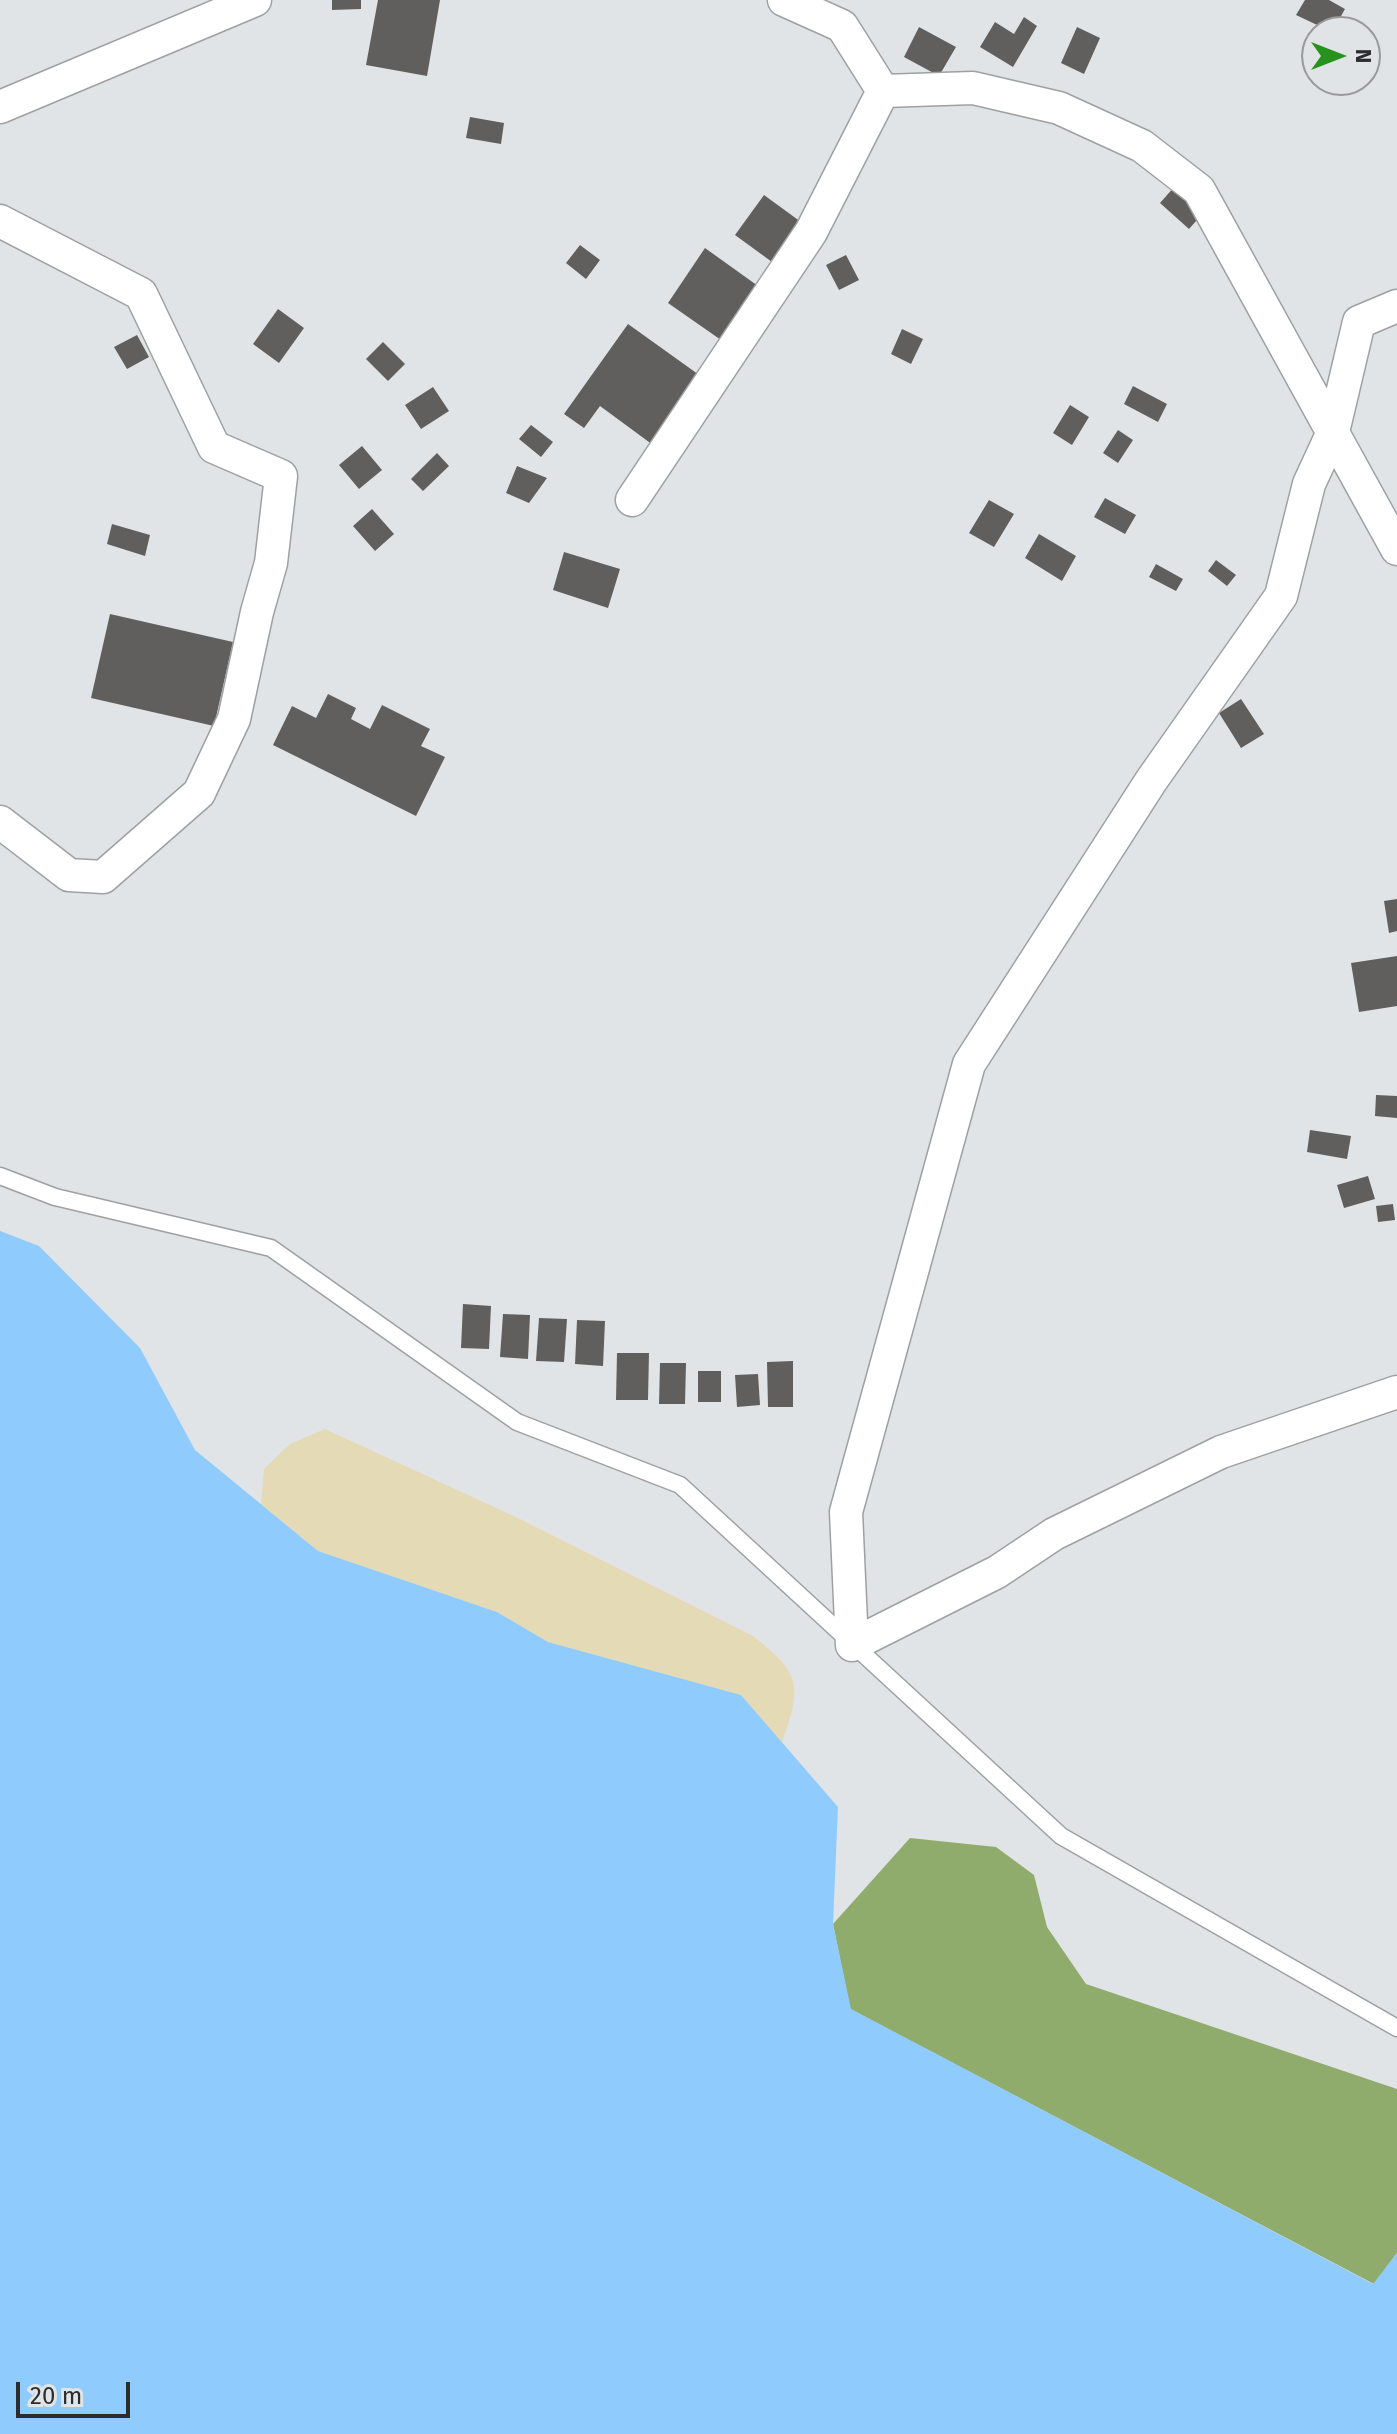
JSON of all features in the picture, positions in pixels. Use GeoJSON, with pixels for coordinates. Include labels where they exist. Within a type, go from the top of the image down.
{"type":"FeatureCollection","features":[{"type":"Feature","properties":{"kind":"street"},"geometry":{"type":"LineString","coordinates":[[0,107],[255,0]]}},
{"type":"Feature","properties":{"kind":"street"},"geometry":{"type":"LineString","coordinates":[[784,0],[842,26],[883,91]]}},
{"type":"Feature","properties":{"kind":"street"},"geometry":{"type":"LineString","coordinates":[[883,91],[973,88],[1059,108],[1142,146],[1199,190],[1397,549]]}},
{"type":"Feature","properties":{"kind":"street"},"geometry":{"type":"LineString","coordinates":[[632,500],[811,232],[883,91]]}},
{"type":"Feature","properties":{"kind":"street"},"geometry":{"type":"LineString","coordinates":[[0,221],[141,294],[214,447],[281,476],[271,563],[234,719],[199,793],[103,877],[69,875],[0,822]]}},
{"type":"Feature","properties":{"kind":"street"},"geometry":{"type":"LineString","coordinates":[[1397,306],[1359,322],[1333,432],[1309,484],[1281,596],[1151,781],[969,1064],[846,1512],[852,1645],[997,1572],[1054,1534],[1221,1452],[1397,1392]]}},
{"type":"Feature","properties":{"kind":"lane"},"geometry":{"type":"LineString","coordinates":[[0,1176],[55,1197],[271,1248],[517,1422],[680,1485],[1061,1836],[1397,2028]]}},
{"type":"Feature","properties":{"kind":"green space"},"geometry":{"type":"Polygon","coordinates":[[[910,1838],[996,1847],[1034,1875],[1047,1927],[1086,1984],[1397,2089],[1397,2253],[1374,2284],[850,2009],[833,1924],[910,1838]]]}},
{"type":"Feature","properties":{"kind":"sand"},"geometry":{"type":"Polygon","coordinates":[[[325,1429],[518,1518],[753,1636],[781,1661],[793,1682],[793,1708],[782,1743],[741,1695],[548,1642],[497,1612],[318,1551],[261,1504],[264,1469],[290,1444],[325,1429]]]}},
{"type":"Feature","properties":{"kind":"water"},"geometry":{"type":"Polygon","coordinates":[[[0,1231],[39,1246],[140,1348],[195,1450],[318,1551],[497,1612],[548,1642],[741,1695],[838,1807],[833,1924],[851,2009],[1373,2284],[1397,2253],[1397,2434],[0,2434],[0,1231]]]}},
{"type":"Feature","properties":{"kind":"building"},"geometry":{"type":"Polygon","coordinates":[[[332,0],[361,0],[361,9],[332,10],[332,0]]]}},
{"type":"Feature","properties":{"kind":"building"},"geometry":{"type":"Polygon","coordinates":[[[378,0],[440,0],[427,76],[366,65],[378,0]]]}},
{"type":"Feature","properties":{"kind":"building"},"geometry":{"type":"Polygon","coordinates":[[[1305,0],[1329,0],[1345,9],[1341,16],[1296,15],[1305,0]]]}},
{"type":"Feature","properties":{"kind":"building"},"geometry":{"type":"Polygon","coordinates":[[[1024,17],[1037,26],[1013,67],[980,47],[995,22],[1014,34],[1024,17]]]}},
{"type":"Feature","properties":{"kind":"building"},"geometry":{"type":"Polygon","coordinates":[[[919,27],[956,47],[939,76],[904,57],[919,27]]]}},
{"type":"Feature","properties":{"kind":"building"},"geometry":{"type":"Polygon","coordinates":[[[1077,27],[1100,38],[1084,74],[1061,63],[1077,27]]]}},
{"type":"Feature","properties":{"kind":"building"},"geometry":{"type":"Polygon","coordinates":[[[470,117],[504,123],[501,144],[466,138],[470,117]]]}},
{"type":"Feature","properties":{"kind":"building"},"geometry":{"type":"Polygon","coordinates":[[[1175,186],[1204,212],[1189,229],[1160,203],[1175,186]]]}},
{"type":"Feature","properties":{"kind":"building"},"geometry":{"type":"Polygon","coordinates":[[[764,195],[801,222],[772,262],[735,235],[764,195]]]}},
{"type":"Feature","properties":{"kind":"building"},"geometry":{"type":"Polygon","coordinates":[[[580,245],[600,260],[586,279],[566,263],[580,245]]]}},
{"type":"Feature","properties":{"kind":"building"},"geometry":{"type":"Polygon","coordinates":[[[705,248],[758,286],[721,340],[668,303],[705,248]]]}},
{"type":"Feature","properties":{"kind":"building"},"geometry":{"type":"Polygon","coordinates":[[[846,255],[859,280],[839,290],[826,265],[846,255]]]}},
{"type":"Feature","properties":{"kind":"building"},"geometry":{"type":"Polygon","coordinates":[[[278,309],[304,328],[279,363],[253,344],[278,309]]]}},
{"type":"Feature","properties":{"kind":"building"},"geometry":{"type":"Polygon","coordinates":[[[628,324],[702,377],[653,445],[600,406],[584,428],[564,414],[628,324]]]}},
{"type":"Feature","properties":{"kind":"building"},"geometry":{"type":"Polygon","coordinates":[[[902,329],[923,339],[911,364],[891,354],[902,329]]]}},
{"type":"Feature","properties":{"kind":"building"},"geometry":{"type":"Polygon","coordinates":[[[137,335],[149,357],[127,369],[114,347],[137,335]]]}},
{"type":"Feature","properties":{"kind":"building"},"geometry":{"type":"Polygon","coordinates":[[[383,342],[405,364],[388,381],[366,359],[383,342]]]}},
{"type":"Feature","properties":{"kind":"building"},"geometry":{"type":"Polygon","coordinates":[[[1133,386],[1167,404],[1158,422],[1124,404],[1133,386]]]}},
{"type":"Feature","properties":{"kind":"building"},"geometry":{"type":"Polygon","coordinates":[[[433,387],[449,411],[421,429],[405,405],[433,387]]]}},
{"type":"Feature","properties":{"kind":"building"},"geometry":{"type":"Polygon","coordinates":[[[1070,405],[1089,417],[1072,445],[1053,433],[1070,405]]]}},
{"type":"Feature","properties":{"kind":"building"},"geometry":{"type":"Polygon","coordinates":[[[531,425],[553,442],[541,457],[519,439],[531,425]]]}},
{"type":"Feature","properties":{"kind":"building"},"geometry":{"type":"Polygon","coordinates":[[[1118,430],[1133,440],[1118,463],[1103,453],[1118,430]]]}},
{"type":"Feature","properties":{"kind":"building"},"geometry":{"type":"Polygon","coordinates":[[[362,446],[382,470],[359,489],[339,465],[362,446]]]}},
{"type":"Feature","properties":{"kind":"building"},"geometry":{"type":"Polygon","coordinates":[[[437,453],[449,466],[423,491],[411,479],[437,453]]]}},
{"type":"Feature","properties":{"kind":"building"},"geometry":{"type":"Polygon","coordinates":[[[517,466],[547,478],[529,503],[506,493],[517,466]]]}},
{"type":"Feature","properties":{"kind":"building"},"geometry":{"type":"Polygon","coordinates":[[[1105,498],[1136,515],[1125,534],[1094,517],[1105,498]]]}},
{"type":"Feature","properties":{"kind":"building"},"geometry":{"type":"Polygon","coordinates":[[[989,500],[1014,514],[994,547],[969,533],[989,500]]]}},
{"type":"Feature","properties":{"kind":"building"},"geometry":{"type":"Polygon","coordinates":[[[372,509],[394,534],[375,551],[353,526],[372,509]]]}},
{"type":"Feature","properties":{"kind":"building"},"geometry":{"type":"Polygon","coordinates":[[[112,524],[150,535],[145,556],[107,544],[112,524]]]}},
{"type":"Feature","properties":{"kind":"building"},"geometry":{"type":"Polygon","coordinates":[[[1039,534],[1076,556],[1062,581],[1025,558],[1039,534]]]}},
{"type":"Feature","properties":{"kind":"building"},"geometry":{"type":"Polygon","coordinates":[[[564,552],[620,569],[608,608],[553,590],[564,552]]]}},
{"type":"Feature","properties":{"kind":"building"},"geometry":{"type":"Polygon","coordinates":[[[1216,560],[1236,575],[1227,586],[1208,571],[1216,560]]]}},
{"type":"Feature","properties":{"kind":"building"},"geometry":{"type":"Polygon","coordinates":[[[1156,564],[1183,579],[1176,591],[1149,577],[1156,564]]]}},
{"type":"Feature","properties":{"kind":"building"},"geometry":{"type":"Polygon","coordinates":[[[110,614],[233,642],[214,726],[91,698],[110,614]]]}},
{"type":"Feature","properties":{"kind":"building"},"geometry":{"type":"Polygon","coordinates":[[[328,694],[356,708],[351,719],[370,729],[382,705],[430,729],[421,746],[445,757],[416,816],[273,745],[292,706],[316,718],[328,694]]]}},
{"type":"Feature","properties":{"kind":"building"},"geometry":{"type":"Polygon","coordinates":[[[1241,699],[1264,734],[1241,748],[1219,713],[1241,699]]]}},
{"type":"Feature","properties":{"kind":"building"},"geometry":{"type":"Polygon","coordinates":[[[1397,899],[1397,931],[1389,933],[1384,901],[1397,899]]]}},
{"type":"Feature","properties":{"kind":"building"},"geometry":{"type":"Polygon","coordinates":[[[1397,956],[1397,1006],[1359,1012],[1351,963],[1397,956]]]}},
{"type":"Feature","properties":{"kind":"building"},"geometry":{"type":"Polygon","coordinates":[[[1376,1095],[1397,1096],[1397,1118],[1375,1116],[1376,1095]]]}},
{"type":"Feature","properties":{"kind":"building"},"geometry":{"type":"Polygon","coordinates":[[[1310,1130],[1351,1136],[1347,1159],[1307,1152],[1310,1130]]]}},
{"type":"Feature","properties":{"kind":"building"},"geometry":{"type":"Polygon","coordinates":[[[1368,1176],[1375,1199],[1344,1208],[1337,1185],[1368,1176]]]}},
{"type":"Feature","properties":{"kind":"building"},"geometry":{"type":"Polygon","coordinates":[[[1393,1204],[1395,1220],[1378,1222],[1376,1206],[1393,1204]]]}},
{"type":"Feature","properties":{"kind":"building"},"geometry":{"type":"Polygon","coordinates":[[[463,1304],[491,1306],[489,1349],[461,1348],[463,1304]]]}},
{"type":"Feature","properties":{"kind":"building"},"geometry":{"type":"Polygon","coordinates":[[[503,1314],[530,1315],[528,1359],[500,1357],[503,1314]]]}},
{"type":"Feature","properties":{"kind":"building"},"geometry":{"type":"Polygon","coordinates":[[[539,1318],[567,1319],[564,1362],[536,1361],[539,1318]]]}},
{"type":"Feature","properties":{"kind":"building"},"geometry":{"type":"Polygon","coordinates":[[[577,1320],[605,1321],[603,1366],[575,1364],[577,1320]]]}},
{"type":"Feature","properties":{"kind":"building"},"geometry":{"type":"Polygon","coordinates":[[[617,1353],[649,1353],[648,1400],[616,1400],[617,1353]]]}},
{"type":"Feature","properties":{"kind":"building"},"geometry":{"type":"Polygon","coordinates":[[[793,1361],[793,1407],[768,1407],[767,1362],[793,1361]]]}},
{"type":"Feature","properties":{"kind":"building"},"geometry":{"type":"Polygon","coordinates":[[[660,1363],[686,1363],[685,1404],[659,1404],[660,1363]]]}},
{"type":"Feature","properties":{"kind":"building"},"geometry":{"type":"Polygon","coordinates":[[[698,1371],[721,1371],[721,1402],[698,1402],[698,1371]]]}},
{"type":"Feature","properties":{"kind":"building"},"geometry":{"type":"Polygon","coordinates":[[[758,1374],[760,1405],[737,1407],[735,1375],[758,1374]]]}}]}
